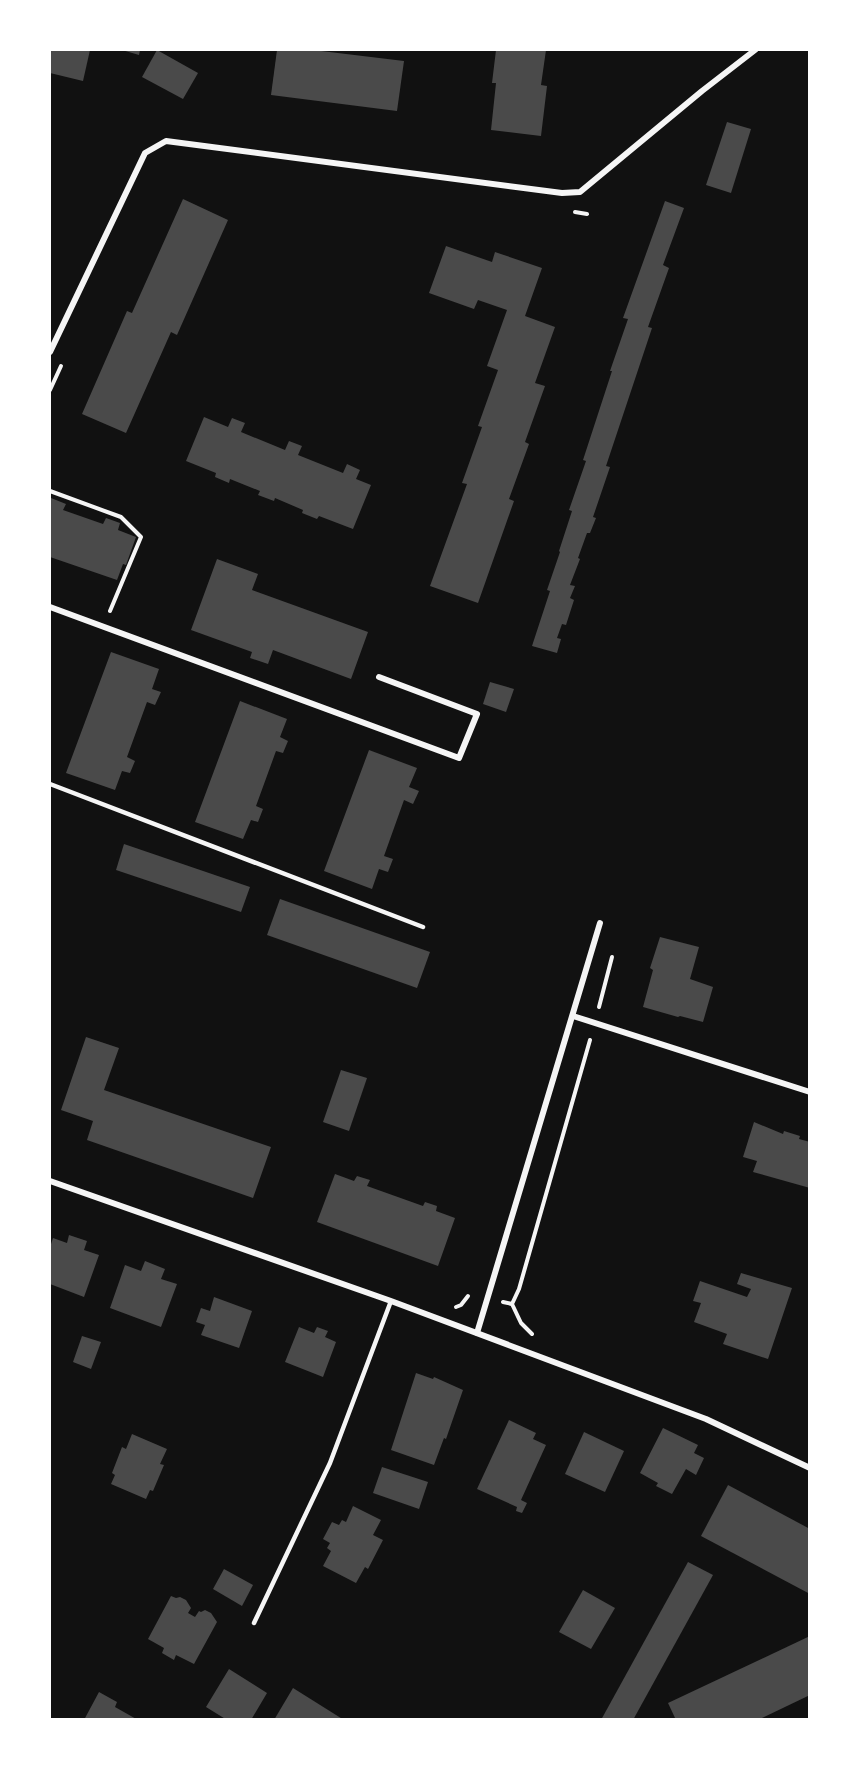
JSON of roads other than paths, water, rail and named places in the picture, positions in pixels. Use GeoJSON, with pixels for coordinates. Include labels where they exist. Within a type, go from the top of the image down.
{"type":"FeatureCollection","features":[{"type":"Feature","properties":{"kind":"street"},"geometry":{"type":"LineString","coordinates":[[50,352],[145,153],[166,141],[562,193],[580,192],[754,50]]}},
{"type":"Feature","properties":{"kind":"street"},"geometry":{"type":"LineString","coordinates":[[50,607],[459,758],[477,714],[379,677]]}},
{"type":"Feature","properties":{"kind":"street"},"geometry":{"type":"LineString","coordinates":[[477,1333],[600,923]]}},
{"type":"Feature","properties":{"kind":"street"},"geometry":{"type":"LineString","coordinates":[[573,1016],[810,1092]]}},
{"type":"Feature","properties":{"kind":"street"},"geometry":{"type":"LineString","coordinates":[[50,1181],[392,1301],[706,1419],[810,1468]]}},
{"type":"Feature","properties":{"kind":"lane"},"geometry":{"type":"LineString","coordinates":[[50,784],[423,927]]}},
{"type":"Feature","properties":{"kind":"lane"},"geometry":{"type":"LineString","coordinates":[[254,1623],[330,1463],[392,1301]]}}]}
